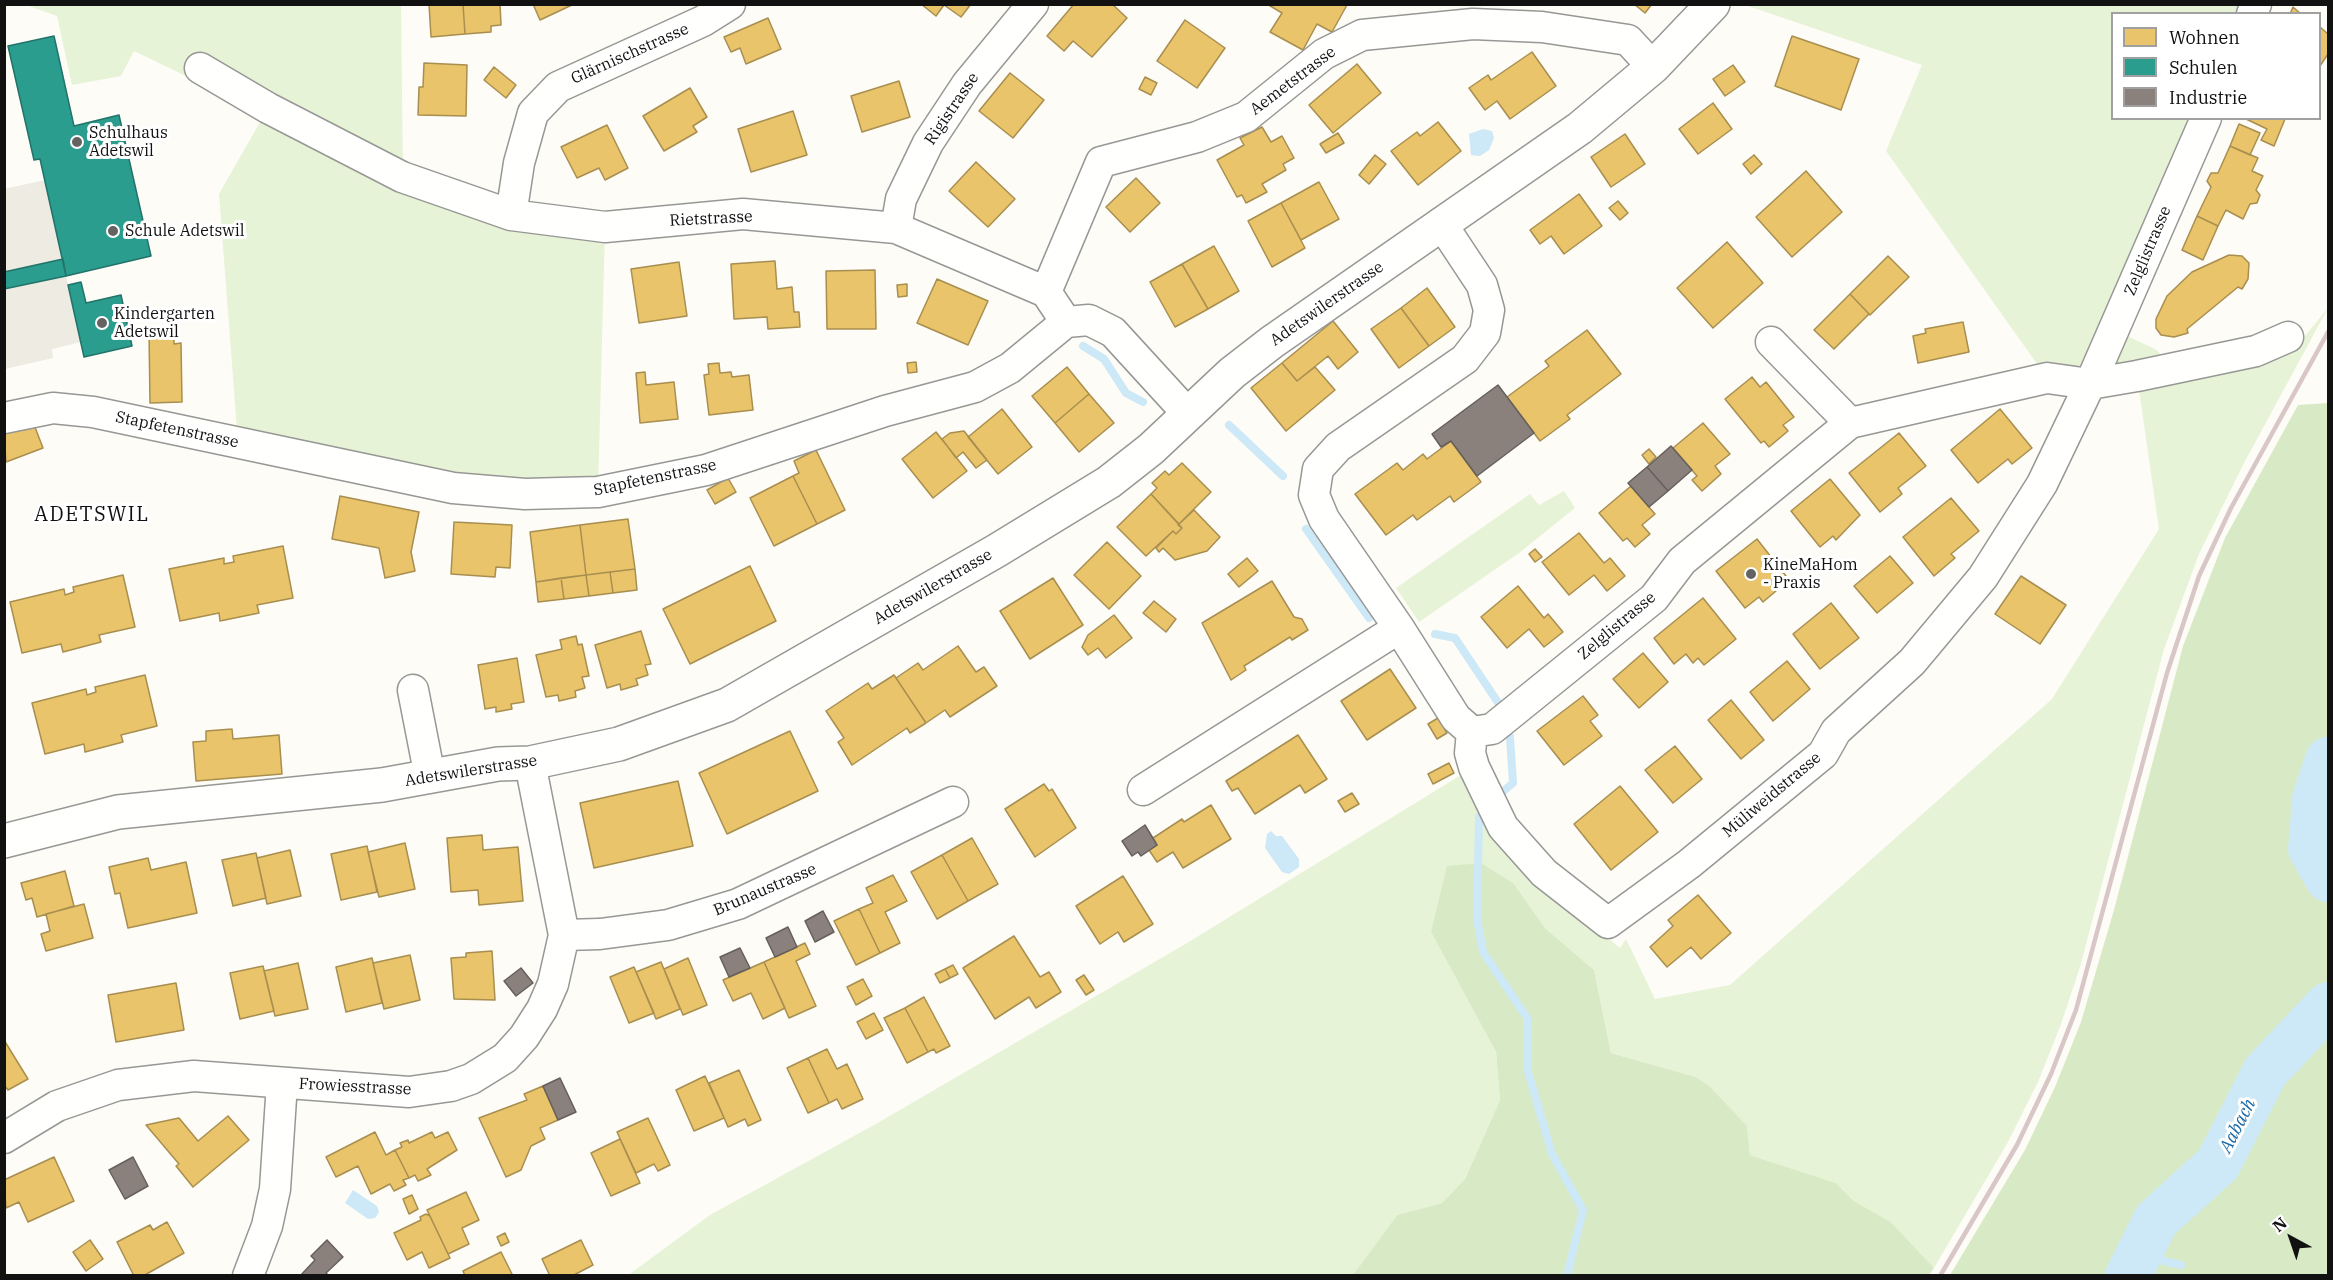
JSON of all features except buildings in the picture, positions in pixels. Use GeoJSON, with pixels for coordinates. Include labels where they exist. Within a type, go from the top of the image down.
{"type":"FeatureCollection","features":[{"type":"Feature","properties":{"kind":"street","name":"Glärnischstrasse"},"geometry":{"type":"LineString","coordinates":[[511,215],[519,163],[533,113],[558,87],[703,21],[730,4]]}},
{"type":"Feature","properties":{"kind":"street","name":"Rigistrasse"},"geometry":{"type":"LineString","coordinates":[[896,228],[901,199],[928,143],[967,84],[1033,4]]}},
{"type":"Feature","properties":{"kind":"street","name":"Adetswilerstrasse"},"geometry":{"type":"LineString","coordinates":[[4,841],[118,812],[304,794],[430,777],[498,764],[530,763],[619,744],[727,705],[1075,503],[1143,456],[1232,373],[1272,342],[1580,128],[1653,67],[1713,4]]}},
{"type":"Feature","properties":{"kind":"street","name":"Aemetstrasse"},"geometry":{"type":"LineString","coordinates":[[1046,292],[1101,162],[1197,137],[1246,117],[1324,54],[1362,35],[1499,14],[1542,27],[1628,40],[1653,67]]}},
{"type":"Feature","properties":{"kind":"street","name":"Rietstrasse"},"geometry":{"type":"LineString","coordinates":[[200,68],[268,108],[402,177],[511,215],[605,227],[743,214],[896,228],[1046,292]]}},
{"type":"Feature","properties":{"kind":"street","name":"Zelglistrasse"},"geometry":{"type":"LineString","coordinates":[[2090,384],[2205,120]]}},
{"type":"Feature","properties":{"kind":"street"},"geometry":{"type":"LineString","coordinates":[[1441,223],[1482,285],[1489,310],[1485,333],[1465,359],[1338,447],[1318,469],[1314,495],[1324,519],[1399,628],[1456,718],[1472,732]]}},
{"type":"Feature","properties":{"kind":"street"},"geometry":{"type":"LineString","coordinates":[[1046,292],[1066,322],[1089,320],[1113,332],[1188,414]]}},
{"type":"Feature","properties":{"kind":"street","name":"Stapfetenstrasse"},"geometry":{"type":"LineString","coordinates":[[4,418],[53,408],[93,412],[453,488],[525,494],[598,492],[706,470],[885,411],[975,387],[1010,368],[1066,322]]}},
{"type":"Feature","properties":{"kind":"street","name":"Zelglistrasse"},"geometry":{"type":"LineString","coordinates":[[1472,732],[1492,729],[1654,598],[1682,561],[1850,423],[2047,378],[2090,384],[2256,351],[2288,337]]}},
{"type":"Feature","properties":{"kind":"street"},"geometry":{"type":"LineString","coordinates":[[1771,342],[1850,423]]}},
{"type":"Feature","properties":{"kind":"street","name":"Müliweidstrasse"},"geometry":{"type":"LineString","coordinates":[[1472,732],[1470,753],[1474,767],[1503,827],[1544,873],[1608,923],[1689,864],[1823,754],[1836,731],[1912,662],[1989,568],[2042,484],[2090,384]]}},
{"type":"Feature","properties":{"kind":"street"},"geometry":{"type":"LineString","coordinates":[[1143,790],[1399,628]]}},
{"type":"Feature","properties":{"kind":"street"},"geometry":{"type":"LineString","coordinates":[[413,690],[430,777]]}},
{"type":"Feature","properties":{"kind":"street","name":"Frowiesstrasse"},"geometry":{"type":"LineString","coordinates":[[4,1138],[57,1106],[118,1085],[194,1076],[409,1092],[451,1086],[471,1079],[505,1058],[534,1022],[554,984],[564,935],[530,763]]}},
{"type":"Feature","properties":{"kind":"street","name":"Brunaustrasse"},"geometry":{"type":"LineString","coordinates":[[564,935],[600,934],[668,925],[738,904],[953,802]]}},
{"type":"Feature","properties":{"kind":"street"},"geometry":{"type":"LineString","coordinates":[[248,1275],[267,1226],[275,1189],[282,1083]]}},
{"type":"Feature","properties":{"kind":"green space"},"geometry":{"type":"Polygon","coordinates":[[[26,5],[401,5],[403,177],[605,227],[598,492],[525,494],[238,443],[219,194],[268,108],[200,68],[190,78],[134,51],[121,76],[72,85],[57,16],[26,5]]]}},
{"type":"Feature","properties":{"kind":"green space"},"geometry":{"type":"Polygon","coordinates":[[[1745,5],[2245,5],[2242,12],[2111,12],[2111,120],[2196,120],[2108,327],[2157,350],[2177,376],[2300,342],[2328,308],[2243,465],[2199,554],[2164,649],[2080,967],[2061,1024],[2038,1082],[2008,1142],[1934,1268],[1891,1222],[1854,1201],[1836,1183],[1750,1155],[1747,1126],[1696,1077],[1611,1053],[1594,970],[1545,928],[1514,884],[1431,932],[1496,1052],[1500,1100],[1465,1179],[1442,1203],[1397,1215],[1353,1275],[627,1276],[710,1215],[874,1125],[1182,946],[1466,772],[1576,912],[1620,948],[1626,939],[1655,999],[1730,985],[2052,699],[2159,529],[2137,376],[2047,378],[1886,151],[1922,65],[1745,5]]]}},
{"type":"Feature","properties":{"kind":"green space"},"geometry":{"type":"Polygon","coordinates":[[[2328,403],[2328,1275],[1950,1275],[2025,1150],[2055,1087],[2081,1022],[2114,910],[2183,646],[2225,538],[2298,405],[2328,403]]]}},
{"type":"Feature","properties":{"kind":"green space"},"geometry":{"type":"Polygon","coordinates":[[[1564,491],[1575,508],[1519,553],[1419,622],[1396,588],[1530,494],[1539,505],[1564,491]]]}},
{"type":"Feature","properties":{"kind":"green space"},"geometry":{"type":"Polygon","coordinates":[[[1481,863],[1514,884],[1545,928],[1594,970],[1611,1053],[1696,1077],[1710,1087],[1747,1126],[1750,1155],[1836,1183],[1854,1201],[1891,1222],[1934,1268],[1929,1275],[1353,1275],[1397,1215],[1442,1203],[1465,1179],[1500,1100],[1496,1052],[1431,932],[1447,866],[1481,863]]]}},
{"type":"Feature","properties":{"kind":"shaded area"},"geometry":{"type":"Polygon","coordinates":[[[45,180],[63,259],[5,272],[4,189],[45,180]]]}},
{"type":"Feature","properties":{"kind":"shaded area"},"geometry":{"type":"Polygon","coordinates":[[[66,276],[81,342],[52,349],[53,358],[5,369],[4,289],[66,276]]]}},
{"type":"Feature","properties":{"kind":"water"},"geometry":{"type":"Polygon","coordinates":[[[1483,129],[1492,131],[1494,138],[1489,150],[1480,156],[1471,155],[1469,134],[1483,129]]]}},
{"type":"Feature","properties":{"kind":"water"},"geometry":{"type":"Polygon","coordinates":[[[1271,831],[1276,836],[1282,836],[1299,859],[1299,867],[1289,874],[1282,872],[1265,848],[1267,834],[1271,831]]]}},
{"type":"Feature","properties":{"kind":"water"},"geometry":{"type":"Polygon","coordinates":[[[353,1190],[377,1206],[379,1212],[375,1218],[368,1219],[345,1203],[353,1190]]]}},
{"type":"Feature","properties":{"kind":"waterway"},"geometry":{"type":"LineString","coordinates":[[1083,346],[1104,359],[1126,393],[1143,402]]}},
{"type":"Feature","properties":{"kind":"waterway"},"geometry":{"type":"LineString","coordinates":[[1229,425],[1283,476]]}},
{"type":"Feature","properties":{"kind":"waterway"},"geometry":{"type":"LineString","coordinates":[[1306,529],[1369,618]]}},
{"type":"Feature","properties":{"kind":"waterway"},"geometry":{"type":"LineString","coordinates":[[1435,634],[1455,638],[1499,704]]}},
{"type":"Feature","properties":{"kind":"waterway"},"geometry":{"type":"LineString","coordinates":[[1500,794],[1513,783],[1510,737]]}},
{"type":"Feature","properties":{"kind":"waterway","name":"Aabach"},"geometry":{"type":"LineString","coordinates":[[2328,760],[2315,799],[2311,849],[2328,879]]}},
{"type":"Feature","properties":{"kind":"waterway"},"geometry":{"type":"LineString","coordinates":[[1479,817],[1477,919],[1483,952],[1527,1018],[1528,1072],[1552,1154],[1583,1210],[1567,1276]]}},
{"type":"Feature","properties":{"kind":"waterway","name":"Aabach"},"geometry":{"type":"LineString","coordinates":[[2128,1276],[2156,1220],[2218,1164],[2265,1072],[2328,1005]]}},
{"type":"Feature","properties":{"kind":"waterway"},"geometry":{"type":"LineString","coordinates":[[2138,1255],[2181,1265]]}},
{"type":"Feature","properties":{"kind":"railway"},"geometry":{"type":"LineString","coordinates":[[1940,1276],[2017,1145],[2051,1074],[2076,1010],[2167,673],[2199,576],[2231,508],[2328,332]]}},
{"type":"Feature","properties":{"kind":"place","name":"Schulhaus Adetswil"},"geometry":{"type":"Point","coordinates":[77,142]}},
{"type":"Feature","properties":{"kind":"place","name":"Schule Adetswil"},"geometry":{"type":"Point","coordinates":[113,231]}},
{"type":"Feature","properties":{"kind":"place","name":"Kindergarten Adetswil"},"geometry":{"type":"Point","coordinates":[102,323]}},
{"type":"Feature","properties":{"kind":"place","name":"KineMaHom - Praxis"},"geometry":{"type":"Point","coordinates":[1751,574]}},
{"type":"Feature","properties":{"kind":"district","name":"ADETSWIL"},"geometry":{"type":"Point","coordinates":[92,515]}}]}
